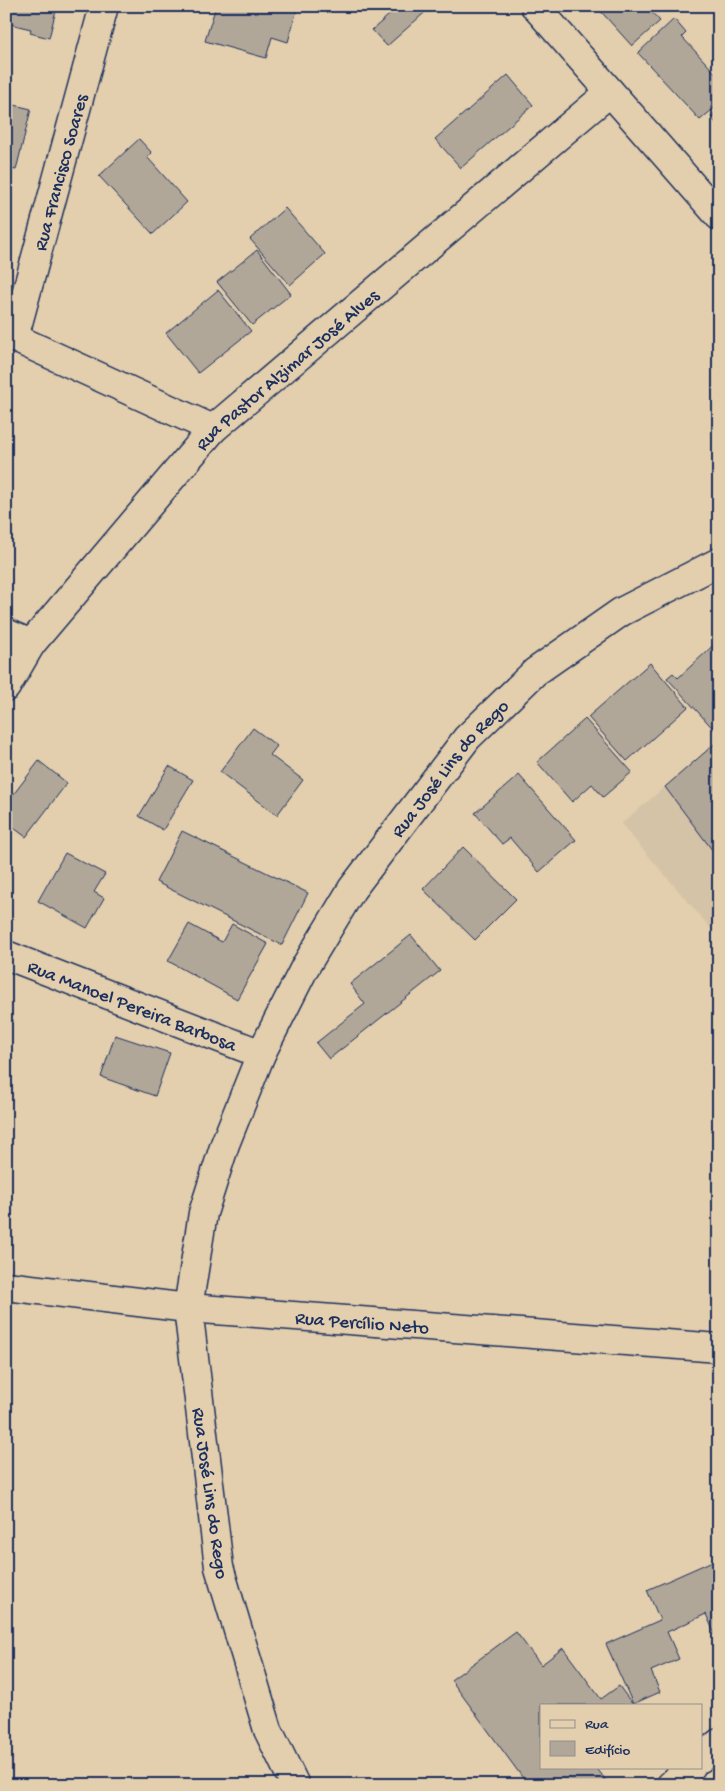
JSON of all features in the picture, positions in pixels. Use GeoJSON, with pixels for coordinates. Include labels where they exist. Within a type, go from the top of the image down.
{"type":"FeatureCollection","features":[{"type":"Feature","properties":{"kind":"street","name":"Rua Francisco Soares"},"geometry":{"type":"LineString","coordinates":[[10,336],[104,6]]}},
{"type":"Feature","properties":{"kind":"street"},"geometry":{"type":"LineString","coordinates":[[535,6],[719,216]]}},
{"type":"Feature","properties":{"kind":"street","name":"Rua Pastor Alzimar José Alves"},"geometry":{"type":"LineString","coordinates":[[6,687],[31,644],[213,428],[610,92]]}},
{"type":"Feature","properties":{"kind":"street"},"geometry":{"type":"LineString","coordinates":[[10,336],[213,428]]}},
{"type":"Feature","properties":{"kind":"street","name":"Rua José Lins do Rego"},"geometry":{"type":"LineString","coordinates":[[294,1785],[268,1730],[219,1567],[188,1308],[202,1213],[224,1144],[261,1054],[305,968],[352,889],[467,738],[535,672],[621,612],[719,562]]}},
{"type":"Feature","properties":{"kind":"street"},"geometry":{"type":"LineString","coordinates":[[6,633],[31,644]]}},
{"type":"Feature","properties":{"kind":"street","name":"Rua Manoel Pereira Barbosa"},"geometry":{"type":"LineString","coordinates":[[6,955],[261,1054]]}},
{"type":"Feature","properties":{"kind":"street","name":"Rua Percílio Neto"},"geometry":{"type":"LineString","coordinates":[[6,1286],[188,1308],[719,1348]]}},
{"type":"Feature","properties":{"kind":"street"},"geometry":{"type":"LineString","coordinates":[[702,1757],[719,1743]]}},
{"type":"Feature","properties":{"kind":"street"},"geometry":{"type":"LineString","coordinates":[[671,1785],[690,1768]]}},
{"type":"Feature","properties":{"kind":"shaded area"},"geometry":{"type":"Polygon","coordinates":[[[719,741],[719,938],[621,824],[719,741]]]}},
{"type":"Feature","properties":{"kind":"building"},"geometry":{"type":"Polygon","coordinates":[[[6,6],[57,6],[49,38],[30,33],[31,29],[6,23],[6,6]]]}},
{"type":"Feature","properties":{"kind":"building"},"geometry":{"type":"Polygon","coordinates":[[[216,6],[298,6],[288,42],[272,37],[266,58],[205,41],[216,6]]]}},
{"type":"Feature","properties":{"kind":"building"},"geometry":{"type":"Polygon","coordinates":[[[395,6],[432,6],[387,46],[372,30],[397,8],[395,6]]]}},
{"type":"Feature","properties":{"kind":"building"},"geometry":{"type":"Polygon","coordinates":[[[596,6],[646,6],[660,21],[632,46],[596,6]]]}},
{"type":"Feature","properties":{"kind":"building"},"geometry":{"type":"Polygon","coordinates":[[[674,19],[686,33],[682,37],[719,77],[719,104],[700,120],[638,53],[674,19]]]}},
{"type":"Feature","properties":{"kind":"building"},"geometry":{"type":"Polygon","coordinates":[[[508,75],[533,105],[461,168],[435,139],[508,75]]]}},
{"type":"Feature","properties":{"kind":"building"},"geometry":{"type":"Polygon","coordinates":[[[6,103],[31,109],[16,170],[6,168],[6,103]]]}},
{"type":"Feature","properties":{"kind":"building"},"geometry":{"type":"Polygon","coordinates":[[[719,110],[719,127],[711,117],[719,110]]]}},
{"type":"Feature","properties":{"kind":"building"},"geometry":{"type":"Polygon","coordinates":[[[139,139],[152,153],[147,157],[187,202],[153,234],[99,176],[139,139]]]}},
{"type":"Feature","properties":{"kind":"building"},"geometry":{"type":"Polygon","coordinates":[[[285,208],[325,254],[290,285],[250,239],[285,208]]]}},
{"type":"Feature","properties":{"kind":"building"},"geometry":{"type":"Polygon","coordinates":[[[257,250],[291,294],[252,325],[217,282],[257,250]]]}},
{"type":"Feature","properties":{"kind":"building"},"geometry":{"type":"Polygon","coordinates":[[[218,290],[251,331],[198,373],[166,333],[218,290]]]}},
{"type":"Feature","properties":{"kind":"building"},"geometry":{"type":"Polygon","coordinates":[[[719,640],[719,735],[667,678],[673,673],[678,678],[719,640]]]}},
{"type":"Feature","properties":{"kind":"building"},"geometry":{"type":"Polygon","coordinates":[[[650,663],[688,707],[627,761],[588,717],[650,663]]]}},
{"type":"Feature","properties":{"kind":"building"},"geometry":{"type":"Polygon","coordinates":[[[585,719],[632,772],[603,797],[592,784],[572,802],[537,762],[585,719]]]}},
{"type":"Feature","properties":{"kind":"building"},"geometry":{"type":"Polygon","coordinates":[[[253,728],[277,746],[270,755],[303,780],[277,815],[220,772],[253,728]]]}},
{"type":"Feature","properties":{"kind":"building"},"geometry":{"type":"Polygon","coordinates":[[[719,740],[719,859],[665,787],[719,740]]]}},
{"type":"Feature","properties":{"kind":"building"},"geometry":{"type":"Polygon","coordinates":[[[39,761],[67,783],[26,837],[6,822],[6,804],[39,761]]]}},
{"type":"Feature","properties":{"kind":"building"},"geometry":{"type":"Polygon","coordinates":[[[169,766],[193,780],[163,830],[139,816],[169,766]]]}},
{"type":"Feature","properties":{"kind":"building"},"geometry":{"type":"Polygon","coordinates":[[[519,775],[576,840],[539,872],[510,838],[502,844],[475,813],[519,775]]]}},
{"type":"Feature","properties":{"kind":"building"},"geometry":{"type":"Polygon","coordinates":[[[182,831],[308,893],[282,945],[156,882],[182,831]]]}},
{"type":"Feature","properties":{"kind":"building"},"geometry":{"type":"Polygon","coordinates":[[[463,847],[516,899],[475,940],[423,889],[463,847]]]}},
{"type":"Feature","properties":{"kind":"building"},"geometry":{"type":"Polygon","coordinates":[[[65,853],[105,874],[94,892],[104,898],[87,928],[38,901],[65,853]]]}},
{"type":"Feature","properties":{"kind":"building"},"geometry":{"type":"Polygon","coordinates":[[[189,924],[222,942],[232,924],[268,944],[237,999],[168,961],[189,924]]]}},
{"type":"Feature","properties":{"kind":"building"},"geometry":{"type":"Polygon","coordinates":[[[411,935],[440,971],[329,1059],[316,1043],[365,1004],[350,984],[411,935]]]}},
{"type":"Feature","properties":{"kind":"building"},"geometry":{"type":"Polygon","coordinates":[[[115,1035],[170,1053],[155,1096],[101,1077],[115,1035]]]}},
{"type":"Feature","properties":{"kind":"building"},"geometry":{"type":"Polygon","coordinates":[[[717,1559],[719,1564],[719,1636],[716,1637],[706,1614],[667,1632],[679,1659],[651,1671],[660,1692],[633,1704],[606,1644],[660,1620],[647,1590],[717,1559]]]}},
{"type":"Feature","properties":{"kind":"building"},"geometry":{"type":"Polygon","coordinates":[[[516,1632],[541,1665],[563,1648],[601,1699],[619,1686],[632,1704],[540,1704],[540,1768],[597,1768],[607,1782],[602,1785],[528,1785],[451,1680],[516,1632]]]}}]}
